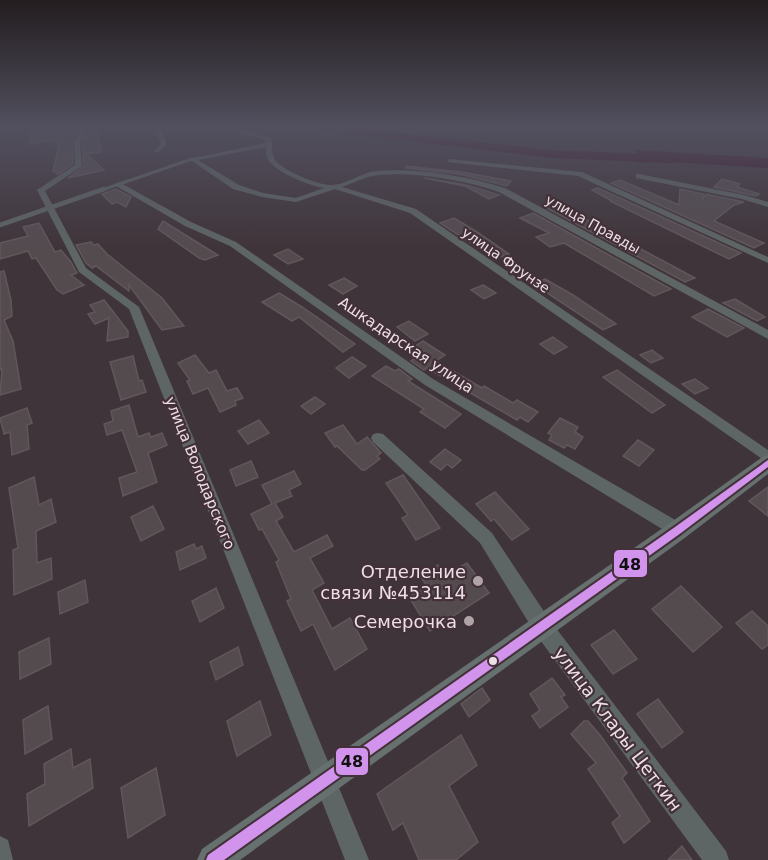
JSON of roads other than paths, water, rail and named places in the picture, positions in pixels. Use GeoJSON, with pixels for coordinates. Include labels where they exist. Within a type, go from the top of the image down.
{"type":"FeatureCollection","features":[{"type":"Feature","properties":{"kind":"street","name":"улица Володарского"},"geometry":{"type":"LineString","coordinates":[[77,167],[41,190],[82,270],[134,307],[357,860]]}},
{"type":"Feature","properties":{"kind":"street","name":"улица Правды"},"geometry":{"type":"LineString","coordinates":[[205,167],[236,187],[262,195],[296,200],[376,173],[441,176],[475,181],[502,190],[768,335]]}},
{"type":"Feature","properties":{"kind":"street","name":"улица Фрунзе"},"geometry":{"type":"LineString","coordinates":[[278,167],[316,185],[334,187],[413,211],[768,457]]}},
{"type":"Feature","properties":{"kind":"street"},"geometry":{"type":"LineString","coordinates":[[510,167],[579,174],[768,260]]}},
{"type":"Feature","properties":{"kind":"street"},"geometry":{"type":"LineString","coordinates":[[639,176],[744,197],[767,204]]}},
{"type":"Feature","properties":{"kind":"street","name":"Ашкадарская улица"},"geometry":{"type":"LineString","coordinates":[[119,184],[188,224],[233,244],[429,382],[678,530]]}},
{"type":"Feature","properties":{"kind":"street","name":"улица Клары Цеткин"},"geometry":{"type":"LineString","coordinates":[[378,438],[486,538],[542,626],[717,860]]}},
{"type":"Feature","properties":{"kind":"street"},"geometry":{"type":"LineString","coordinates":[[213,860],[678,530],[768,463]]}},
{"type":"Feature","properties":{"kind":"street"},"geometry":{"type":"LineString","coordinates":[[0,849],[1,860]]}},
{"type":"Feature","properties":{"kind":"lane"},"geometry":{"type":"LineString","coordinates":[[0,225],[168,167]]}},
{"type":"Feature","properties":{"kind":"place","name":"Отделение связи №453114"},"geometry":{"type":"Point","coordinates":[478,581]}},
{"type":"Feature","properties":{"kind":"place","name":"Семерочка"},"geometry":{"type":"Point","coordinates":[469,621]}}]}
